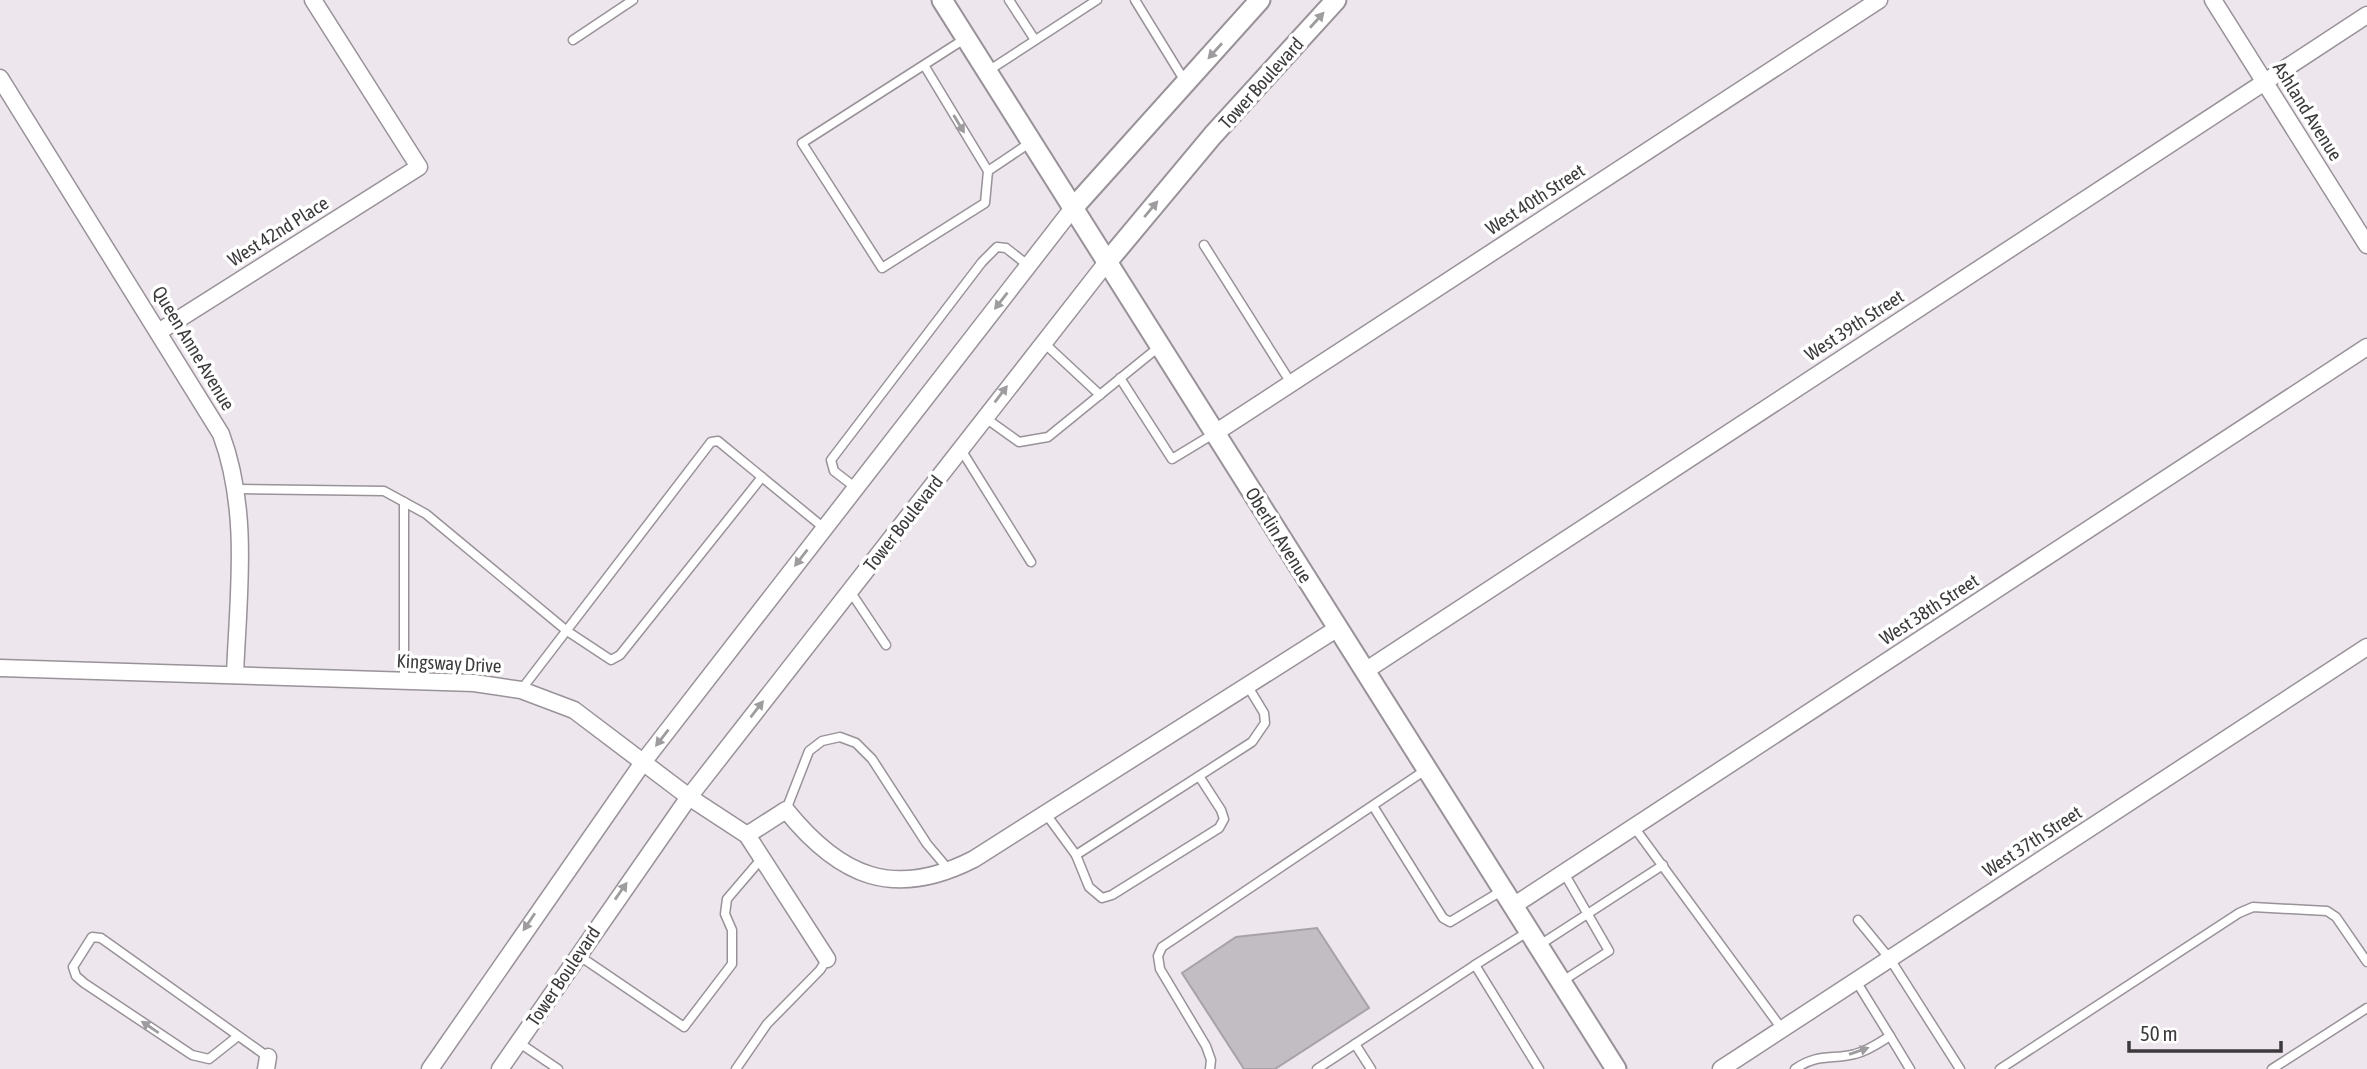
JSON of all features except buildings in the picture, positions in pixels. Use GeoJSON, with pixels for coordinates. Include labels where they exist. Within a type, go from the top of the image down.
{"type":"FeatureCollection","features":[{"type":"Feature","properties":{"kind":"street","name":"West 42nd Place"},"geometry":{"type":"LineString","coordinates":[[160,331],[419,167],[313,0]]}},
{"type":"Feature","properties":{"kind":"street","name":"Oberlin Avenue"},"geometry":{"type":"LineString","coordinates":[[942,0],[1616,1069]]}},
{"type":"Feature","properties":{"kind":"street"},"geometry":{"type":"LineString","coordinates":[[430,1069],[644,761],[824,528],[1073,208],[1260,0]]}},
{"type":"Feature","properties":{"kind":"street","name":"Tower Boulevard"},"geometry":{"type":"LineString","coordinates":[[500,1069],[689,797],[1042,342],[1213,135],[1336,0]]}},
{"type":"Feature","properties":{"kind":"street","name":"West 40th Street"},"geometry":{"type":"LineString","coordinates":[[1215,433],[1879,0]]}},
{"type":"Feature","properties":{"kind":"street","name":"Ashland Avenue"},"geometry":{"type":"LineString","coordinates":[[2213,0],[2367,245]]}},
{"type":"Feature","properties":{"kind":"street","name":"West 39th Street"},"geometry":{"type":"LineString","coordinates":[[1365,671],[2367,15]]}},
{"type":"Feature","properties":{"kind":"street","name":"Queen Anne Avenue"},"geometry":{"type":"LineString","coordinates":[[0,78],[212,415],[229,454],[237,489],[240,538],[236,676]]}},
{"type":"Feature","properties":{"kind":"street","name":"West 38th Street"},"geometry":{"type":"LineString","coordinates":[[1508,898],[1564,873],[2367,347]]}},
{"type":"Feature","properties":{"kind":"street"},"geometry":{"type":"LineString","coordinates":[[747,835],[786,810],[826,854],[873,877],[923,877],[950,872],[1338,628]]}},
{"type":"Feature","properties":{"kind":"street","name":"West 37th Street"},"geometry":{"type":"LineString","coordinates":[[1721,1069],[2367,647]]}},
{"type":"Feature","properties":{"kind":"street","name":"Kingsway Drive"},"geometry":{"type":"LineString","coordinates":[[0,668],[486,684],[522,690],[573,710],[689,797],[747,835],[827,959]]}},
{"type":"Feature","properties":{"kind":"lane"},"geometry":{"type":"LineString","coordinates":[[573,40],[633,0]]}},
{"type":"Feature","properties":{"kind":"lane"},"geometry":{"type":"LineString","coordinates":[[1009,0],[1035,40]]}},
{"type":"Feature","properties":{"kind":"lane"},"geometry":{"type":"LineString","coordinates":[[988,72],[1097,0]]}},
{"type":"Feature","properties":{"kind":"lane"},"geometry":{"type":"LineString","coordinates":[[1135,0],[1186,83]]}},
{"type":"Feature","properties":{"kind":"lane"},"geometry":{"type":"LineString","coordinates":[[924,65],[988,171],[985,203],[883,268],[802,143],[966,38]]}},
{"type":"Feature","properties":{"kind":"lane"},"geometry":{"type":"LineString","coordinates":[[988,171],[1031,142]]}},
{"type":"Feature","properties":{"kind":"lane"},"geometry":{"type":"LineString","coordinates":[[1204,245],[1292,383]]}},
{"type":"Feature","properties":{"kind":"lane"},"geometry":{"type":"LineString","coordinates":[[856,488],[834,471],[831,460],[982,262],[996,247],[1006,248],[1028,266]]}},
{"type":"Feature","properties":{"kind":"lane"},"geometry":{"type":"LineString","coordinates":[[1042,342],[1100,395]]}},
{"type":"Feature","properties":{"kind":"lane"},"geometry":{"type":"LineString","coordinates":[[984,417],[1018,442],[1048,436],[1160,346]]}},
{"type":"Feature","properties":{"kind":"lane"},"geometry":{"type":"LineString","coordinates":[[1120,378],[1172,459],[1215,433]]}},
{"type":"Feature","properties":{"kind":"lane"},"geometry":{"type":"LineString","coordinates":[[522,690],[711,442],[718,441],[824,528]]}},
{"type":"Feature","properties":{"kind":"lane"},"geometry":{"type":"LineString","coordinates":[[960,448],[1031,562]]}},
{"type":"Feature","properties":{"kind":"lane"},"geometry":{"type":"LineString","coordinates":[[237,489],[384,491],[426,514],[567,631],[611,660],[620,655],[762,477]]}},
{"type":"Feature","properties":{"kind":"lane"},"geometry":{"type":"LineString","coordinates":[[404,502],[404,681]]}},
{"type":"Feature","properties":{"kind":"lane"},"geometry":{"type":"LineString","coordinates":[[850,591],[886,645]]}},
{"type":"Feature","properties":{"kind":"lane"},"geometry":{"type":"LineString","coordinates":[[1076,855],[1252,742],[1262,730],[1264,713],[1247,685]]}},
{"type":"Feature","properties":{"kind":"lane"},"geometry":{"type":"LineString","coordinates":[[786,810],[809,751],[822,741],[840,737],[856,743],[872,759],[927,844],[950,872]]}},
{"type":"Feature","properties":{"kind":"lane"},"geometry":{"type":"LineString","coordinates":[[1210,1069],[1211,1060],[1206,1046],[1160,969],[1158,956],[1163,947],[1427,769]]}},
{"type":"Feature","properties":{"kind":"lane"},"geometry":{"type":"LineString","coordinates":[[1046,813],[1076,855],[1089,887],[1102,898],[1112,895],[1219,828],[1224,819],[1221,810],[1199,776]]}},
{"type":"Feature","properties":{"kind":"lane"},"geometry":{"type":"LineString","coordinates":[[1373,806],[1443,918],[1450,922],[1508,898]]}},
{"type":"Feature","properties":{"kind":"lane"},"geometry":{"type":"LineString","coordinates":[[1634,827],[1782,1029]]}},
{"type":"Feature","properties":{"kind":"lane"},"geometry":{"type":"LineString","coordinates":[[577,955],[684,1027],[732,964],[732,930],[724,914],[727,899],[762,858]]}},
{"type":"Feature","properties":{"kind":"lane"},"geometry":{"type":"LineString","coordinates":[[1317,1069],[1475,965],[1589,913],[1663,865]]}},
{"type":"Feature","properties":{"kind":"lane"},"geometry":{"type":"LineString","coordinates":[[1561,982],[1609,951],[1564,873]]}},
{"type":"Feature","properties":{"kind":"lane"},"geometry":{"type":"LineString","coordinates":[[2000,1069],[2239,913],[2253,907],[2327,911],[2336,917],[2367,962]]}},
{"type":"Feature","properties":{"kind":"lane"},"geometry":{"type":"LineString","coordinates":[[1858,920],[1890,959],[1960,1069]]}},
{"type":"Feature","properties":{"kind":"lane"},"geometry":{"type":"LineString","coordinates":[[238,1036],[209,1059],[192,1055],[84,983],[73,967],[92,937],[101,938],[238,1036],[267,1063]]}},
{"type":"Feature","properties":{"kind":"lane"},"geometry":{"type":"LineString","coordinates":[[736,1069],[767,1024],[820,970],[827,959]]}},
{"type":"Feature","properties":{"kind":"lane"},"geometry":{"type":"LineString","coordinates":[[1475,965],[1539,1069]]}},
{"type":"Feature","properties":{"kind":"lane"},"geometry":{"type":"LineString","coordinates":[[1856,981],[1910,1069]]}},
{"type":"Feature","properties":{"kind":"lane"},"geometry":{"type":"LineString","coordinates":[[2272,1069],[2367,1008]]}},
{"type":"Feature","properties":{"kind":"lane"},"geometry":{"type":"LineString","coordinates":[[1795,1069],[1829,1055],[1851,1055],[1864,1051],[1890,1036]]}},
{"type":"Feature","properties":{"kind":"lane"},"geometry":{"type":"LineString","coordinates":[[518,1042],[558,1069]]}},
{"type":"Feature","properties":{"kind":"lane"},"geometry":{"type":"LineString","coordinates":[[1355,1044],[1371,1069]]}}]}
